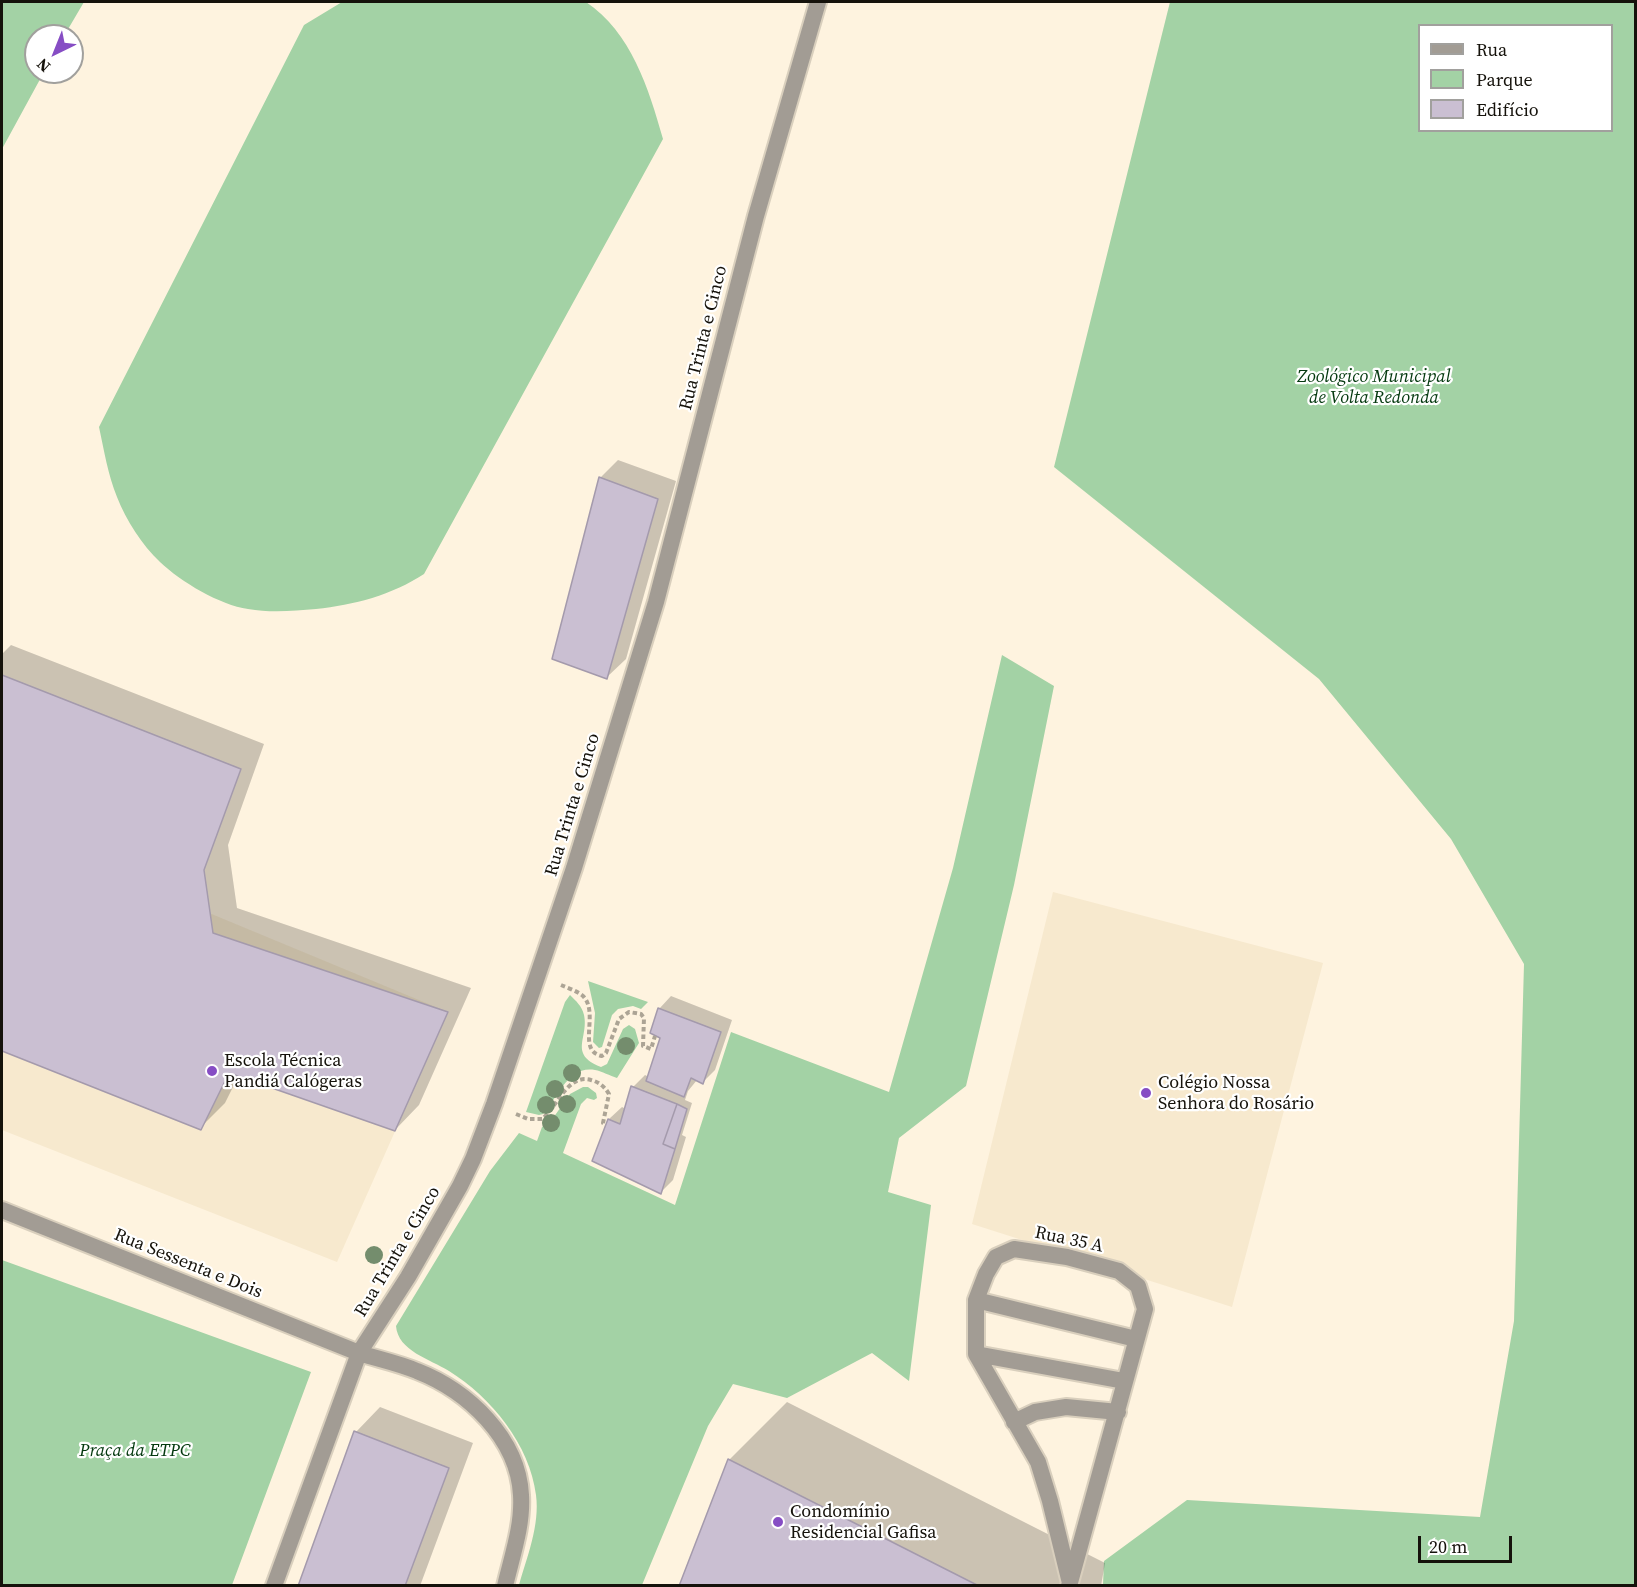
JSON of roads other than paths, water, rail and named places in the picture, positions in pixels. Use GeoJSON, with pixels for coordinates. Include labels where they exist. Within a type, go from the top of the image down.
{"type":"FeatureCollection","features":[{"type":"Feature","properties":{"kind":"street","name":"Rua Trinta e Cinco"},"geometry":{"type":"LineString","coordinates":[[274,1586],[359,1353],[408,1277],[473,1159],[538,976],[574,868],[656,602],[756,216],[818,2]]}},
{"type":"Feature","properties":{"kind":"street","name":"Rua Sessenta e Dois"},"geometry":{"type":"LineString","coordinates":[[2,1210],[359,1353],[418,1371],[444,1386],[487,1419],[507,1445],[515,1462],[519,1478],[521,1509],[505,1586]]}},
{"type":"Feature","properties":{"kind":"street","name":"Rua 35 A"},"geometry":{"type":"LineString","coordinates":[[1014,1249],[1067,1257],[1119,1271],[1138,1286],[1145,1309],[1069,1584],[1050,1501],[1038,1462],[976,1354],[976,1300],[986,1274],[996,1257],[1014,1249]]}},
{"type":"Feature","properties":{"kind":"street"},"geometry":{"type":"LineString","coordinates":[[976,1300],[1136,1339]]}},
{"type":"Feature","properties":{"kind":"street"},"geometry":{"type":"LineString","coordinates":[[976,1354],[1124,1381]]}},
{"type":"Feature","properties":{"kind":"street"},"geometry":{"type":"LineString","coordinates":[[1014,1422],[1035,1412],[1066,1407],[1118,1412]]}},
{"type":"Feature","properties":{"kind":"place","name":"Escola Técnica Pandiá Calógeras"},"geometry":{"type":"Point","coordinates":[212,1071]}},
{"type":"Feature","properties":{"kind":"place","name":"Colégio Nossa Senhora do Rosário"},"geometry":{"type":"Point","coordinates":[1146,1093]}},
{"type":"Feature","properties":{"kind":"place","name":"Condomínio Residencial Gafisa"},"geometry":{"type":"Point","coordinates":[778,1522]}},
{"type":"Feature","properties":{"kind":"park label","name":"Zoológico Municipal de Volta Redonda"},"geometry":{"type":"Point","coordinates":[1374,388]}},
{"type":"Feature","properties":{"kind":"park label","name":"Praça da ETPC"},"geometry":{"type":"Point","coordinates":[135,1451]}}]}
